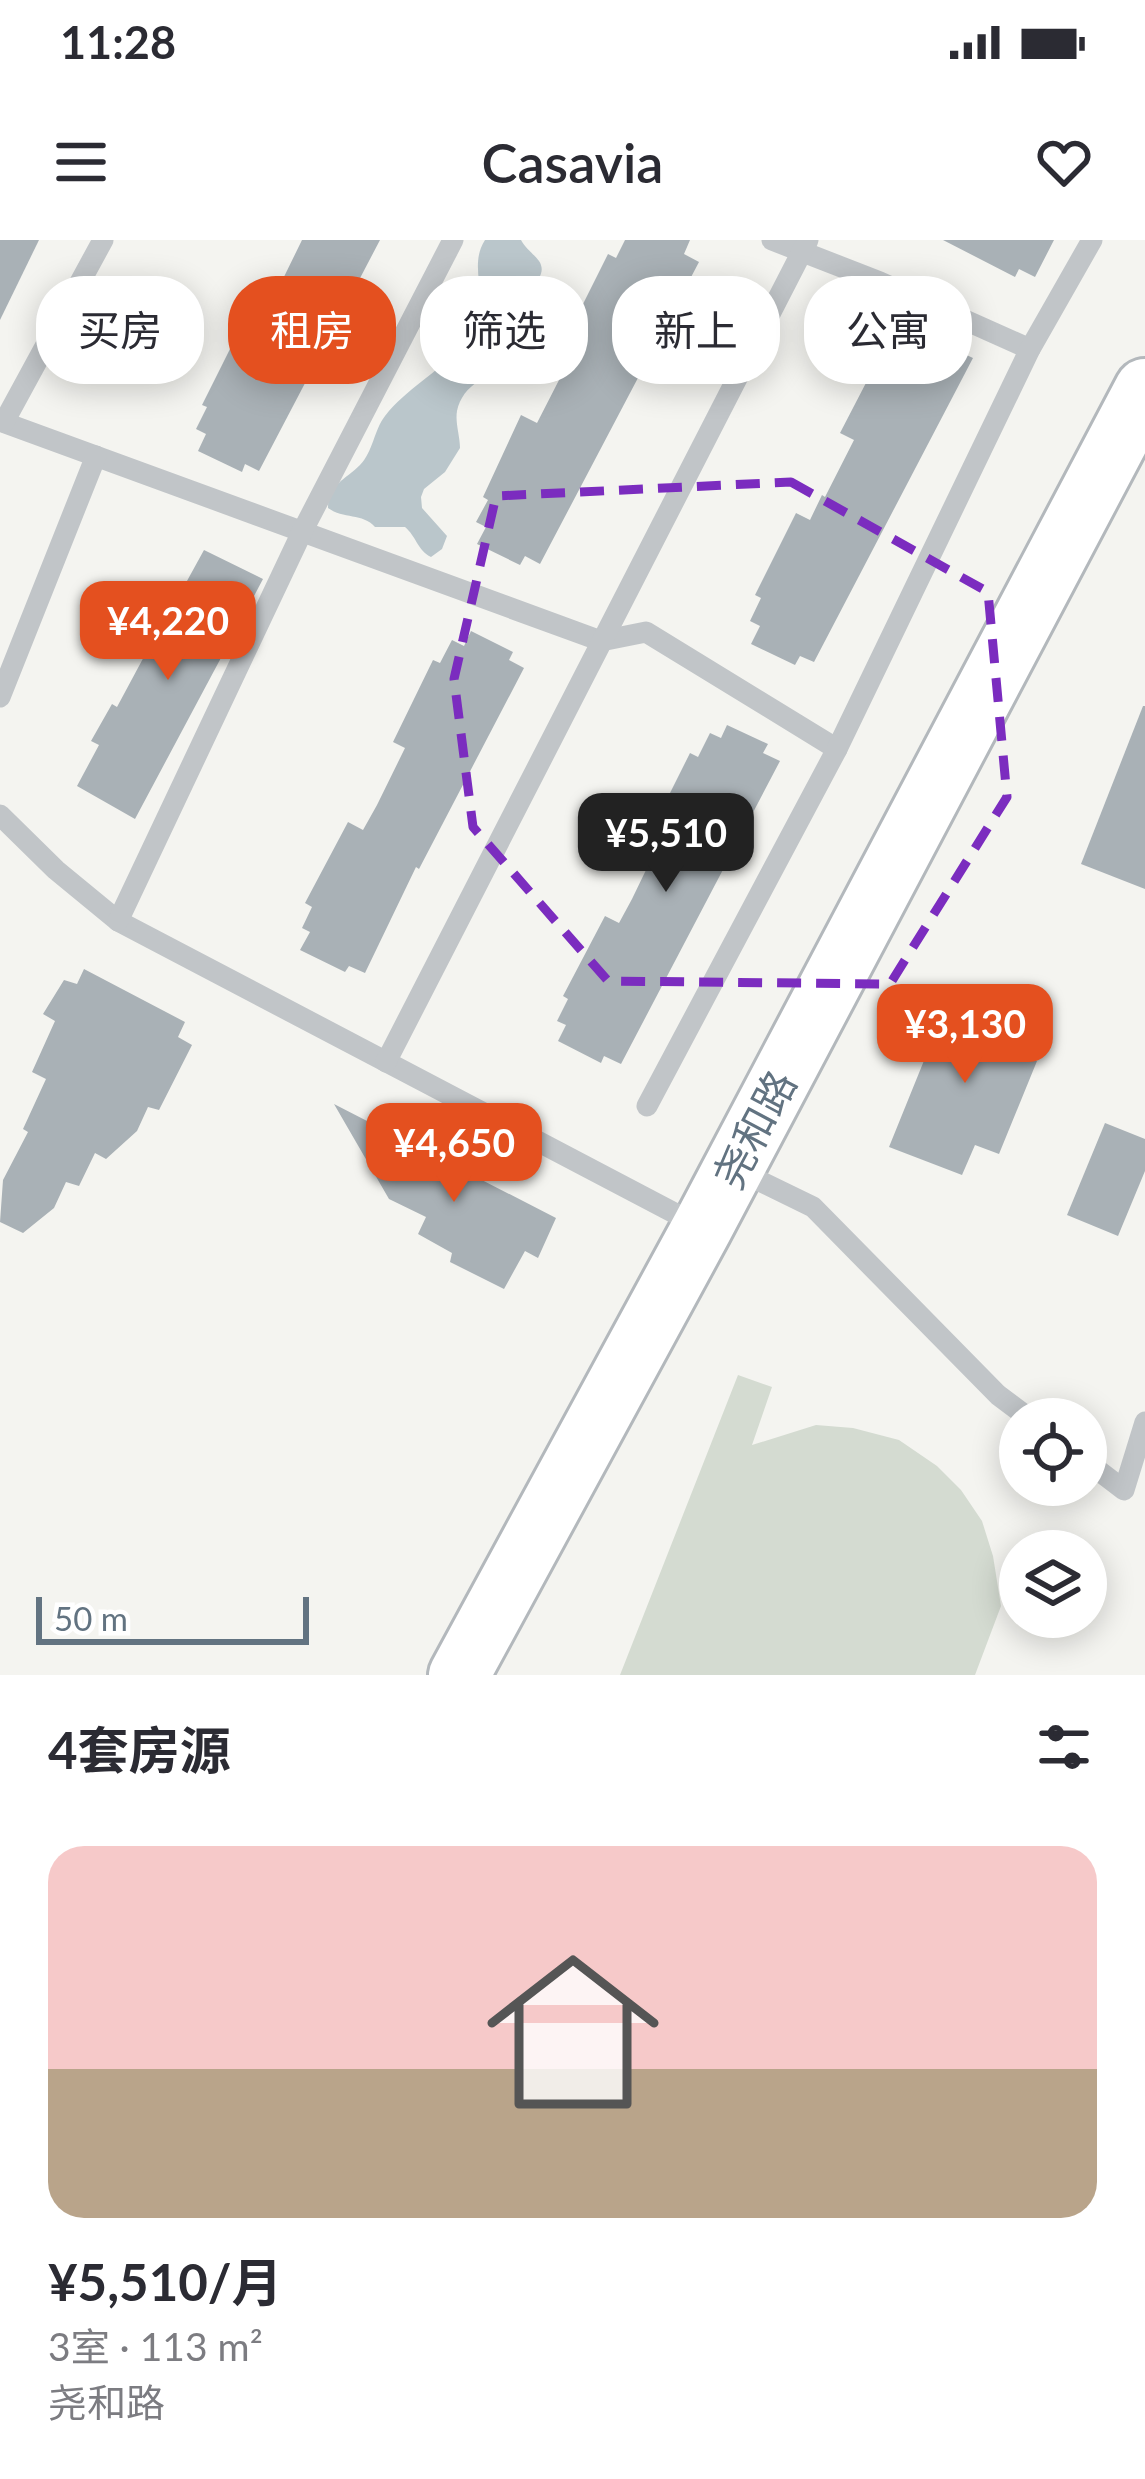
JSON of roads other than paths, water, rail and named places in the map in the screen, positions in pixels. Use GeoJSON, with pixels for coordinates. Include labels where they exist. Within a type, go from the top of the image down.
{"type":"FeatureCollection","features":[{"type":"Feature","properties":{"kind":"main road","name":"尧和路"},"geometry":{"type":"LineString","coordinates":[[459,1675],[702,1228],[1145,389]]}},
{"type":"Feature","properties":{"kind":"lane"},"geometry":{"type":"LineString","coordinates":[[103,240],[2,421],[601,641],[646,632],[837,749]]}},
{"type":"Feature","properties":{"kind":"lane"},"geometry":{"type":"LineString","coordinates":[[118,921],[302,532],[453,240]]}},
{"type":"Feature","properties":{"kind":"lane"},"geometry":{"type":"LineString","coordinates":[[772,240],[805,246],[1030,349]]}},
{"type":"Feature","properties":{"kind":"lane"},"geometry":{"type":"LineString","coordinates":[[647,1106],[837,749],[1030,349],[1092,240]]}},
{"type":"Feature","properties":{"kind":"lane"},"geometry":{"type":"LineString","coordinates":[[386,1062],[805,246]]}},
{"type":"Feature","properties":{"kind":"lane"},"geometry":{"type":"LineString","coordinates":[[0,698],[96,456]]}},
{"type":"Feature","properties":{"kind":"lane"},"geometry":{"type":"LineString","coordinates":[[0,815],[118,921],[702,1228]]}},
{"type":"Feature","properties":{"kind":"lane"},"geometry":{"type":"LineString","coordinates":[[733,1168],[813,1207],[1002,1398]]}},
{"type":"Feature","properties":{"kind":"lane"},"geometry":{"type":"LineString","coordinates":[[1107,1477],[1124,1490],[1145,1422]]}}]}
